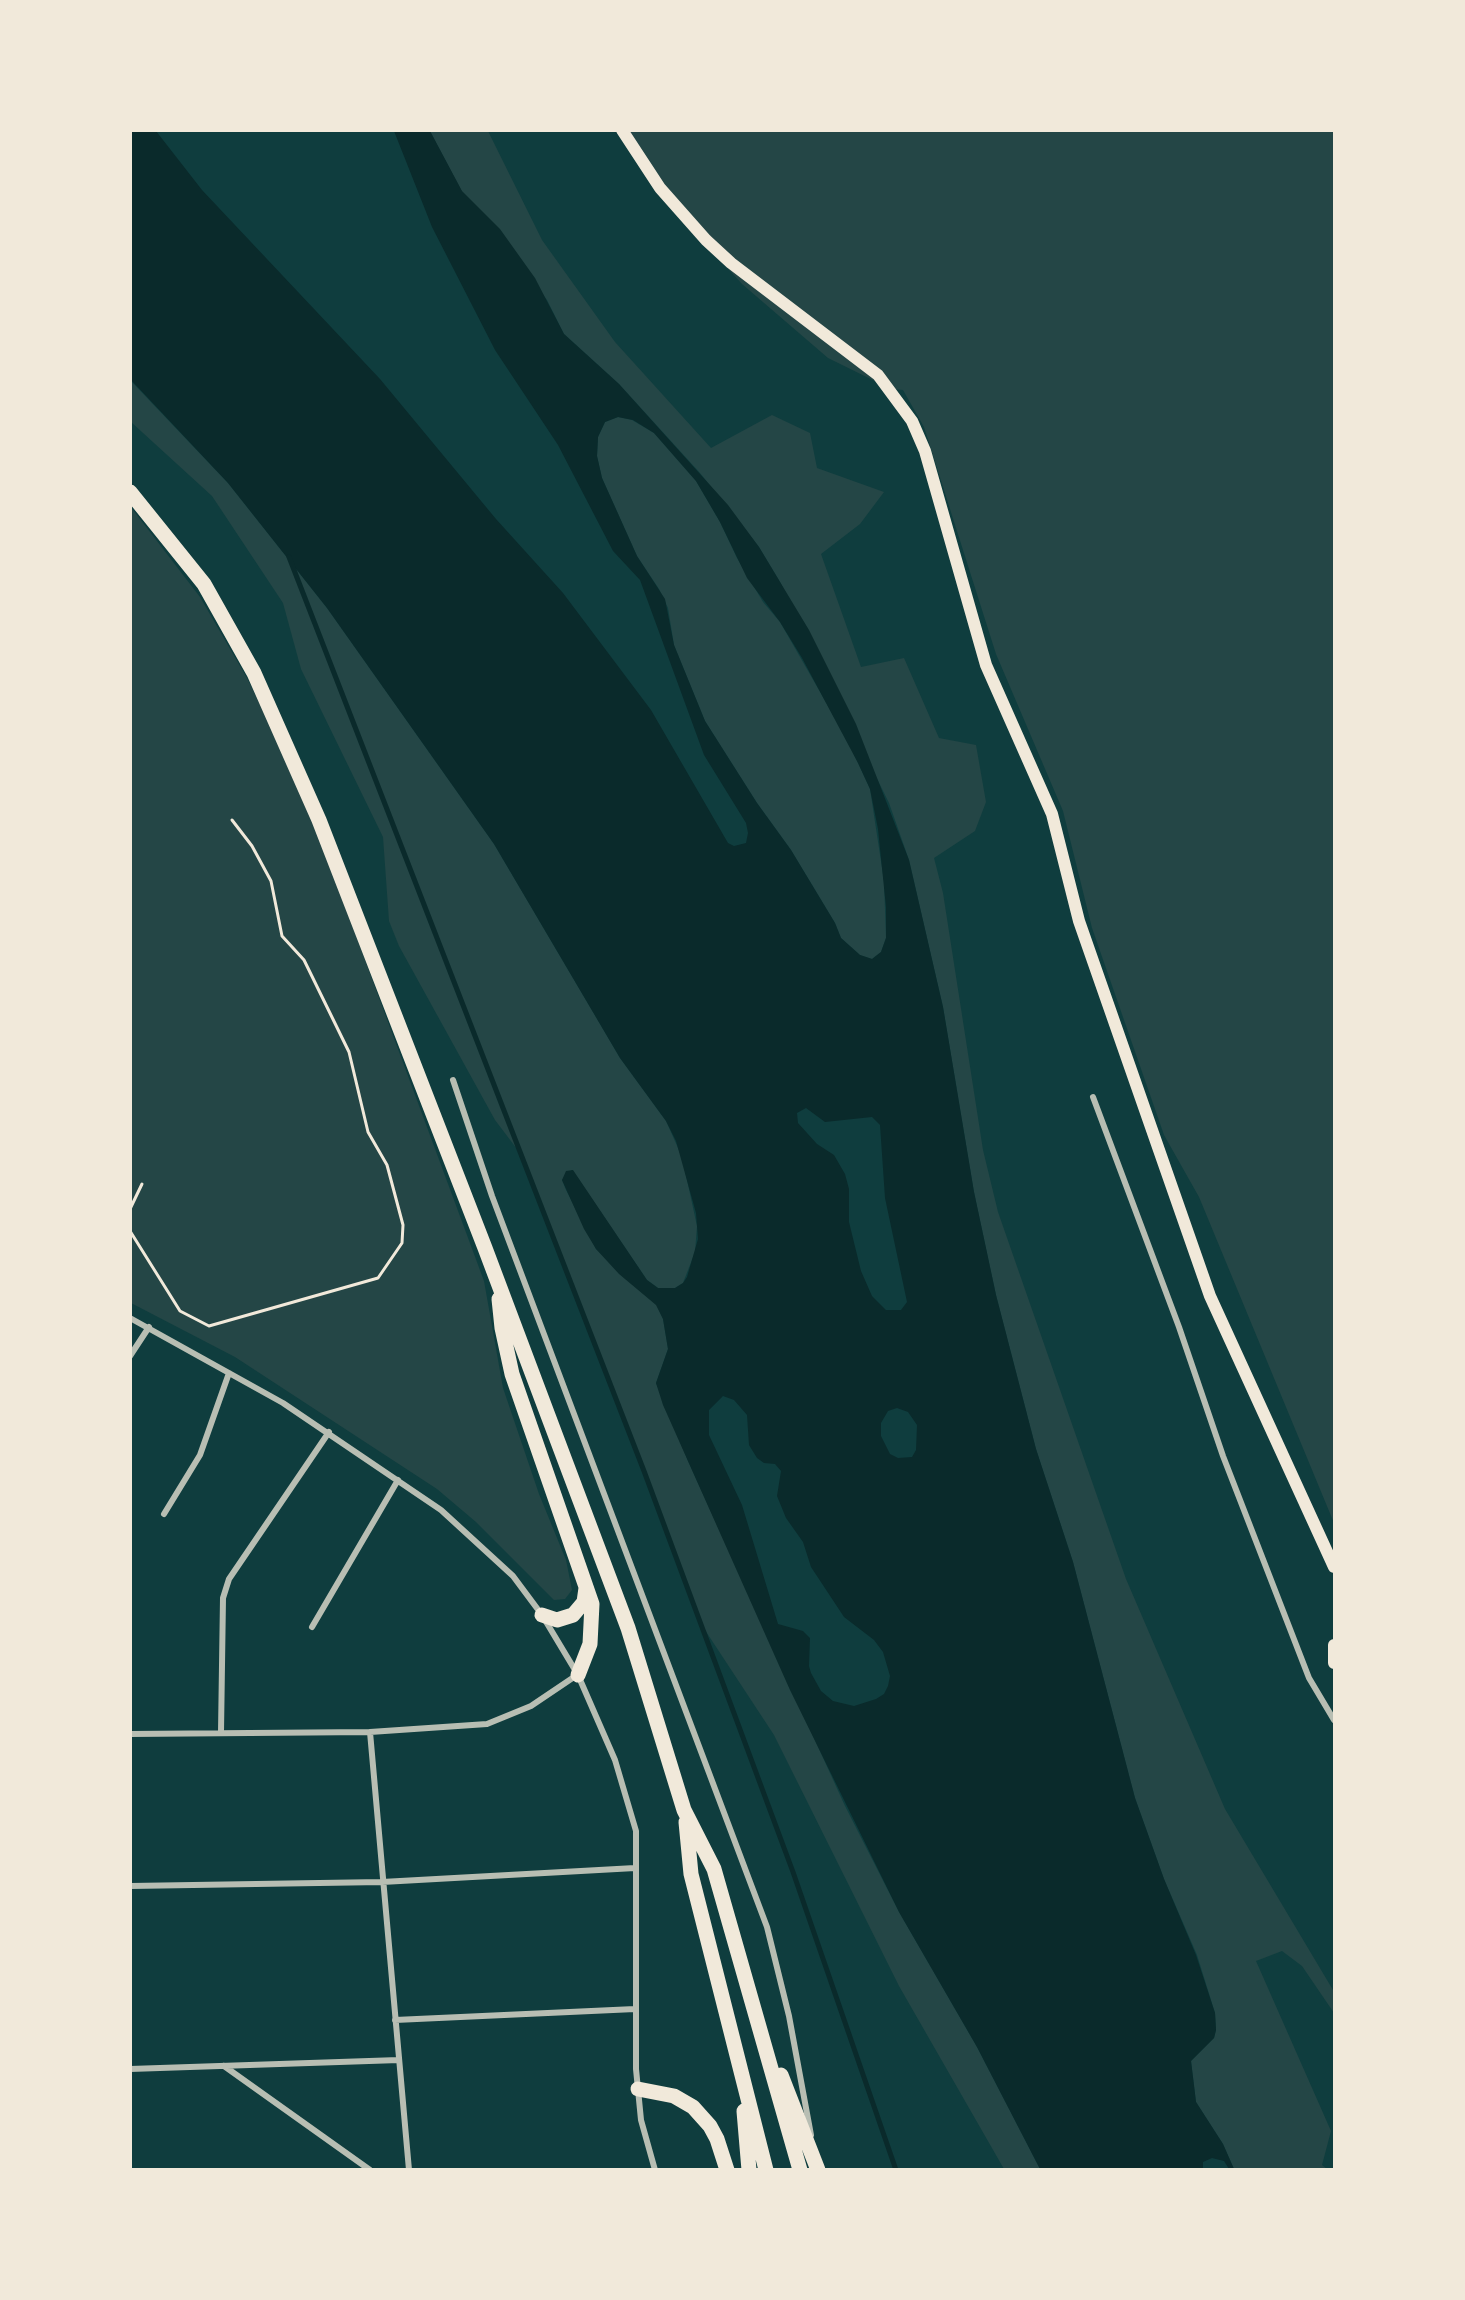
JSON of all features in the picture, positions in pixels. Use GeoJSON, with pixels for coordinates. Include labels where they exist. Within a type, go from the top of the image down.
{"type":"FeatureCollection","features":[{"type":"Feature","properties":{"kind":"main road"},"geometry":{"type":"LineString","coordinates":[[622,130],[660,188],[706,240],[731,263],[878,375],[912,421],[926,451],[986,665],[1052,814],[1079,921],[1210,1296],[1335,1567]]}},
{"type":"Feature","properties":{"kind":"main road"},"geometry":{"type":"LineString","coordinates":[[130,492],[204,584],[254,674],[319,819],[498,1281],[628,1628],[684,1810],[714,1869],[743,1977],[800,2169]]}},
{"type":"Feature","properties":{"kind":"main road"},"geometry":{"type":"LineString","coordinates":[[498,1281],[502,1328],[512,1374],[592,1604],[592,1631],[585,1660],[578,1675]]}},
{"type":"Feature","properties":{"kind":"main road"},"geometry":{"type":"LineString","coordinates":[[542,1615],[557,1620],[573,1615],[584,1602],[586,1585]]}},
{"type":"Feature","properties":{"kind":"main road"},"geometry":{"type":"LineString","coordinates":[[1335,1645],[1335,1663]]}},
{"type":"Feature","properties":{"kind":"main road"},"geometry":{"type":"LineString","coordinates":[[684,1810],[691,1874],[766,2169]]}},
{"type":"Feature","properties":{"kind":"main road"},"geometry":{"type":"LineString","coordinates":[[743,1977],[817,2168]]}},
{"type":"Feature","properties":{"kind":"main road"},"geometry":{"type":"LineString","coordinates":[[740,2069],[749,2169]]}},
{"type":"Feature","properties":{"kind":"main road"},"geometry":{"type":"LineString","coordinates":[[638,2089],[674,2096],[701,2114],[717,2139],[727,2169]]}},
{"type":"Feature","properties":{"kind":"street"},"geometry":{"type":"LineString","coordinates":[[453,1080],[492,1196],[768,1927],[789,2016],[817,2168]]}},
{"type":"Feature","properties":{"kind":"street"},"geometry":{"type":"LineString","coordinates":[[1093,1097],[1179,1327],[1223,1456],[1309,1678],[1335,1720]]}},
{"type":"Feature","properties":{"kind":"street"},"geometry":{"type":"LineString","coordinates":[[130,1318],[329,1432],[441,1510],[513,1576],[542,1615],[578,1675],[615,1760],[628,1796],[636,1831],[635,2008],[638,2089],[641,2120],[656,2169]]}},
{"type":"Feature","properties":{"kind":"street"},"geometry":{"type":"LineString","coordinates":[[130,1356],[149,1328]]}},
{"type":"Feature","properties":{"kind":"street"},"geometry":{"type":"LineString","coordinates":[[164,1515],[200,1455],[229,1373]]}},
{"type":"Feature","properties":{"kind":"street"},"geometry":{"type":"LineString","coordinates":[[221,1732],[223,1598],[229,1579],[329,1432]]}},
{"type":"Feature","properties":{"kind":"street"},"geometry":{"type":"LineString","coordinates":[[312,1627],[398,1480]]}},
{"type":"Feature","properties":{"kind":"street"},"geometry":{"type":"LineString","coordinates":[[130,1734],[370,1732],[487,1724],[531,1706],[578,1675]]}},
{"type":"Feature","properties":{"kind":"street"},"geometry":{"type":"LineString","coordinates":[[370,1732],[409,2169]]}},
{"type":"Feature","properties":{"kind":"street"},"geometry":{"type":"LineString","coordinates":[[130,1886],[382,1881],[635,1868]]}},
{"type":"Feature","properties":{"kind":"street"},"geometry":{"type":"LineString","coordinates":[[395,2020],[635,2008]]}},
{"type":"Feature","properties":{"kind":"street"},"geometry":{"type":"LineString","coordinates":[[130,2069],[399,2060]]}},
{"type":"Feature","properties":{"kind":"street"},"geometry":{"type":"LineString","coordinates":[[224,2066],[370,2169]]}},
{"type":"Feature","properties":{"kind":"path"},"geometry":{"type":"LineString","coordinates":[[130,1231],[180,1311],[209,1326],[378,1278],[402,1243],[402,1225],[387,1165],[368,1132],[349,1052],[304,960],[282,936],[271,881],[252,846],[232,820]]}},
{"type":"Feature","properties":{"kind":"path"},"geometry":{"type":"LineString","coordinates":[[130,1209],[142,1184]]}},
{"type":"Feature","properties":{"kind":"shaded area"},"geometry":{"type":"Polygon","coordinates":[[[131,130],[156,131],[202,190],[380,379],[496,519],[563,593],[651,710],[728,843],[734,846],[746,843],[748,833],[746,823],[704,755],[640,580],[613,551],[558,445],[495,350],[432,227],[394,131],[430,131],[462,191],[500,229],[535,278],[564,334],[619,384],[728,505],[759,547],[809,630],[856,724],[909,860],[943,1007],[974,1192],[996,1295],[1036,1449],[1073,1562],[1135,1798],[1164,1879],[1196,1955],[1215,2013],[1214,2038],[1191,2061],[1196,2102],[1223,2144],[1234,2169],[1229,2169],[1224,2161],[1212,2158],[1203,2162],[1203,2169],[1040,2169],[977,2047],[899,1912],[790,1690],[663,1405],[656,1383],[668,1349],[663,1319],[656,1305],[619,1274],[596,1249],[584,1229],[562,1180],[566,1171],[573,1170],[647,1280],[658,1288],[675,1288],[687,1277],[698,1239],[696,1213],[676,1141],[666,1121],[620,1058],[494,844],[327,608],[228,483],[131,380],[131,130]],[[618,417],[605,422],[598,437],[597,456],[602,478],[637,556],[665,599],[674,645],[705,721],[757,803],[791,850],[835,923],[841,938],[860,955],[872,959],[881,952],[886,938],[886,907],[878,829],[870,789],[858,763],[802,658],[780,622],[747,578],[720,522],[696,481],[654,433],[633,420],[618,417]],[[806,1108],[797,1113],[798,1123],[817,1144],[834,1155],[845,1174],[849,1189],[849,1222],[861,1271],[872,1296],[886,1310],[901,1310],[907,1302],[885,1198],[880,1125],[872,1117],[825,1122],[806,1108]],[[723,1396],[709,1410],[709,1435],[742,1505],[778,1624],[803,1631],[810,1638],[811,1673],[821,1691],[833,1701],[854,1706],[876,1699],[884,1694],[890,1676],[883,1652],[874,1640],[844,1617],[811,1567],[803,1542],[786,1518],[777,1496],[781,1471],[775,1464],[764,1463],[757,1458],[749,1445],[747,1415],[734,1400],[723,1396]],[[897,1408],[888,1411],[881,1423],[881,1436],[890,1454],[898,1458],[912,1457],[916,1450],[917,1425],[908,1412],[897,1408]]]}},
{"type":"Feature","properties":{"kind":"shaded area"},"geometry":{"type":"Polygon","coordinates":[[[430,131],[488,131],[542,240],[615,342],[711,448],[772,415],[810,433],[817,468],[884,492],[860,524],[821,554],[861,667],[904,658],[939,738],[976,745],[986,802],[975,831],[934,858],[943,893],[983,1150],[998,1212],[1126,1579],[1225,1809],[1333,1990],[1334,2013],[1302,1966],[1282,1951],[1256,1961],[1331,2131],[1322,2165],[1327,2169],[1234,2169],[1223,2144],[1196,2102],[1191,2061],[1214,2038],[1215,2013],[1197,1955],[1164,1879],[1135,1798],[1073,1562],[1036,1449],[996,1295],[974,1192],[943,1007],[909,860],[889,803],[780,582],[759,547],[700,473],[619,384],[564,334],[547,300],[462,192],[430,131]]]}},
{"type":"Feature","properties":{"kind":"shaded area"},"geometry":{"type":"Polygon","coordinates":[[[617,131],[1334,131],[1334,1523],[1199,1197],[1164,1135],[1092,928],[1063,811],[996,654],[924,427],[903,390],[891,389],[828,358],[742,284],[658,192],[617,131]]]}},
{"type":"Feature","properties":{"kind":"shaded area"},"geometry":{"type":"Polygon","coordinates":[[[130,380],[228,483],[327,608],[494,844],[620,1058],[666,1121],[682,1157],[697,1226],[695,1252],[683,1283],[675,1288],[658,1288],[647,1280],[572,1170],[562,1180],[596,1249],[657,1305],[663,1319],[668,1349],[656,1383],[688,1461],[845,1806],[899,1912],[977,2047],[1040,2169],[1004,2169],[899,1986],[774,1735],[701,1624],[523,1157],[495,1120],[399,946],[389,921],[383,837],[301,669],[283,603],[212,496],[131,422],[130,380]]]}},
{"type":"Feature","properties":{"kind":"shaded area"},"geometry":{"type":"Polygon","coordinates":[[[618,417],[632,420],[654,433],[696,481],[720,522],[737,558],[763,602],[780,622],[847,739],[870,789],[884,881],[886,938],[881,952],[872,959],[860,955],[841,938],[835,923],[791,850],[757,803],[705,721],[674,645],[668,608],[659,589],[637,556],[602,478],[597,456],[598,437],[605,422],[618,417]]]}},
{"type":"Feature","properties":{"kind":"shaded area"},"geometry":{"type":"Polygon","coordinates":[[[130,506],[200,597],[247,678],[302,790],[484,1281],[503,1388],[539,1494],[566,1560],[572,1590],[565,1599],[554,1600],[476,1522],[437,1489],[235,1357],[131,1303],[130,506]]]}},
{"type":"Feature","properties":{"kind":"waterway"},"geometry":{"type":"LineString","coordinates":[[289,557],[644,1471],[793,1872],[896,2170]]}}]}
